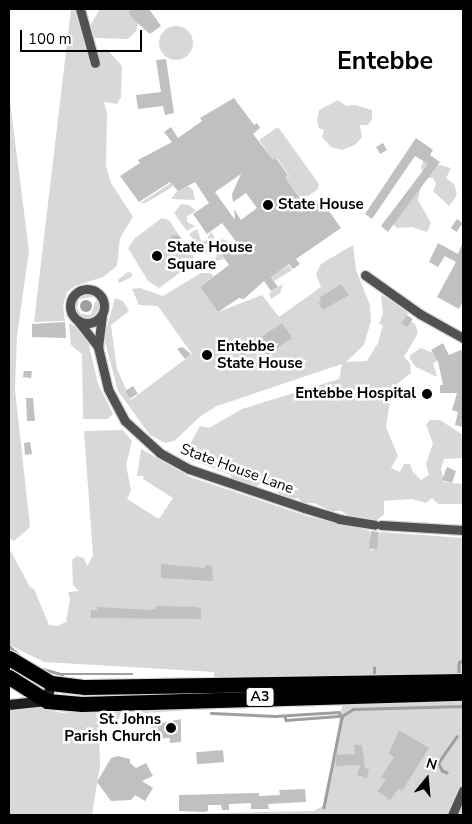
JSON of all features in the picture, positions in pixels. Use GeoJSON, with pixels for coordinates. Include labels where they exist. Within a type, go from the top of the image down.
{"type":"FeatureCollection","features":[{"type":"Feature","properties":{"kind":"highway","name":"A3"},"geometry":{"type":"LineString","coordinates":[[10,661],[56,684],[190,688],[463,681]]}},
{"type":"Feature","properties":{"kind":"highway"},"geometry":{"type":"LineString","coordinates":[[9,677],[52,702]]}},
{"type":"Feature","properties":{"kind":"highway","name":"A3"},"geometry":{"type":"LineString","coordinates":[[52,702],[463,693]]}},
{"type":"Feature","properties":{"kind":"street"},"geometry":{"type":"LineString","coordinates":[[80,9],[95,63]]}},
{"type":"Feature","properties":{"kind":"street"},"geometry":{"type":"LineString","coordinates":[[365,275],[420,314],[463,338]]}},
{"type":"Feature","properties":{"kind":"street"},"geometry":{"type":"LineString","coordinates":[[83,289],[94,290],[101,296],[104,304],[98,347],[72,314],[70,301],[83,289]]}},
{"type":"Feature","properties":{"kind":"street"},"geometry":{"type":"LineString","coordinates":[[78,321],[91,323],[102,315]]}},
{"type":"Feature","properties":{"kind":"street","name":"State House Lane"},"geometry":{"type":"LineString","coordinates":[[98,347],[108,389],[125,421],[160,453],[188,469],[339,519],[377,525],[463,530]]}},
{"type":"Feature","properties":{"kind":"street"},"geometry":{"type":"LineString","coordinates":[[9,705],[52,702],[56,684]]}},
{"type":"Feature","properties":{"kind":"street"},"geometry":{"type":"LineString","coordinates":[[452,815],[463,790]]}},
{"type":"Feature","properties":{"kind":"shaded area"},"geometry":{"type":"Polygon","coordinates":[[[71,9],[77,9],[90,52],[107,49],[122,66],[121,97],[117,104],[104,102],[107,113],[106,166],[111,183],[133,217],[120,238],[117,266],[103,277],[75,286],[67,292],[63,306],[65,321],[34,322],[71,9]]]}},
{"type":"Feature","properties":{"kind":"shaded area"},"geometry":{"type":"Polygon","coordinates":[[[100,9],[124,9],[134,13],[139,21],[136,31],[128,39],[95,38],[88,29],[100,9]]]}},
{"type":"Feature","properties":{"kind":"shaded area"},"geometry":{"type":"Polygon","coordinates":[[[176,26],[188,31],[193,43],[188,55],[176,60],[164,55],[159,43],[164,31],[176,26]]]}},
{"type":"Feature","properties":{"kind":"shaded area"},"geometry":{"type":"Polygon","coordinates":[[[9,94],[29,251],[17,336],[15,389],[30,527],[14,541],[9,538],[9,94]]]}},
{"type":"Feature","properties":{"kind":"shaded area"},"geometry":{"type":"Polygon","coordinates":[[[338,100],[346,106],[355,105],[372,110],[372,119],[368,125],[360,125],[362,137],[355,145],[342,150],[331,147],[322,137],[324,130],[319,128],[317,120],[319,110],[338,100]]]}},
{"type":"Feature","properties":{"kind":"shaded area"},"geometry":{"type":"Polygon","coordinates":[[[278,127],[319,184],[317,190],[302,200],[291,186],[267,189],[289,175],[277,158],[255,172],[251,166],[268,153],[259,140],[278,127]]]}},
{"type":"Feature","properties":{"kind":"shaded area"},"geometry":{"type":"Polygon","coordinates":[[[423,161],[451,168],[446,178],[454,184],[457,195],[449,206],[433,191],[436,184],[433,178],[426,178],[421,168],[423,161]]]}},
{"type":"Feature","properties":{"kind":"shaded area"},"geometry":{"type":"Polygon","coordinates":[[[171,183],[173,186],[166,191],[145,203],[140,203],[171,183]]]}},
{"type":"Feature","properties":{"kind":"shaded area"},"geometry":{"type":"Polygon","coordinates":[[[188,186],[193,190],[195,200],[171,199],[177,191],[188,186]]]}},
{"type":"Feature","properties":{"kind":"shaded area"},"geometry":{"type":"Polygon","coordinates":[[[421,186],[418,200],[431,223],[427,232],[412,227],[397,228],[390,222],[421,186]]]}},
{"type":"Feature","properties":{"kind":"shaded area"},"geometry":{"type":"Polygon","coordinates":[[[181,204],[189,205],[196,211],[187,216],[187,222],[195,226],[187,231],[174,213],[181,204]]]}},
{"type":"Feature","properties":{"kind":"shaded area"},"geometry":{"type":"Polygon","coordinates":[[[162,218],[169,220],[196,261],[159,288],[148,281],[128,248],[135,238],[162,218]]]}},
{"type":"Feature","properties":{"kind":"shaded area"},"geometry":{"type":"Polygon","coordinates":[[[197,229],[201,241],[206,241],[211,232],[214,236],[215,247],[209,255],[202,252],[189,234],[197,229]]]}},
{"type":"Feature","properties":{"kind":"shaded area"},"geometry":{"type":"Polygon","coordinates":[[[221,239],[228,241],[233,248],[222,255],[224,259],[215,261],[221,239]]]}},
{"type":"Feature","properties":{"kind":"shaded area"},"geometry":{"type":"Polygon","coordinates":[[[353,245],[356,270],[370,305],[371,321],[364,345],[346,362],[367,361],[378,343],[383,325],[379,324],[383,314],[381,295],[398,303],[408,312],[406,319],[415,324],[418,333],[404,357],[410,363],[411,373],[392,388],[386,427],[398,456],[391,468],[400,472],[404,464],[410,464],[413,472],[421,480],[429,475],[426,464],[433,443],[426,425],[430,420],[440,420],[463,435],[463,458],[444,459],[441,469],[444,482],[463,484],[463,504],[438,504],[432,498],[426,503],[412,499],[384,501],[384,514],[372,525],[355,521],[342,511],[331,511],[314,503],[303,503],[298,498],[284,500],[277,491],[259,484],[253,489],[231,479],[231,475],[189,459],[188,448],[200,426],[209,428],[242,409],[339,379],[342,364],[217,406],[202,415],[174,441],[165,443],[150,435],[118,391],[104,338],[115,298],[123,301],[129,311],[111,325],[117,369],[131,400],[192,354],[158,306],[139,305],[132,289],[140,288],[163,296],[201,273],[210,273],[214,276],[200,287],[218,312],[262,295],[279,317],[321,287],[316,274],[321,264],[353,245]]]}},
{"type":"Feature","properties":{"kind":"shaded area"},"geometry":{"type":"Polygon","coordinates":[[[289,265],[292,270],[274,281],[271,276],[289,265]]]}},
{"type":"Feature","properties":{"kind":"shaded area"},"geometry":{"type":"Polygon","coordinates":[[[128,272],[132,273],[132,277],[119,283],[118,280],[128,272]]]}},
{"type":"Feature","properties":{"kind":"shaded area"},"geometry":{"type":"Polygon","coordinates":[[[283,284],[280,293],[271,299],[269,293],[283,284]]]}},
{"type":"Feature","properties":{"kind":"shaded area"},"geometry":{"type":"Polygon","coordinates":[[[85,292],[97,296],[79,299],[77,308],[81,314],[91,315],[95,302],[99,300],[100,303],[99,310],[90,319],[83,319],[74,309],[76,298],[85,292]]]}},
{"type":"Feature","properties":{"kind":"shaded area"},"geometry":{"type":"Polygon","coordinates":[[[86,300],[92,306],[86,312],[80,306],[86,300]]]}},
{"type":"Feature","properties":{"kind":"shaded area"},"geometry":{"type":"Polygon","coordinates":[[[69,323],[78,328],[88,341],[98,384],[113,414],[108,419],[83,419],[82,354],[71,345],[69,323]]]}},
{"type":"Feature","properties":{"kind":"shaded area"},"geometry":{"type":"Polygon","coordinates":[[[421,348],[444,358],[433,363],[437,377],[416,367],[410,359],[410,355],[421,348]]]}},
{"type":"Feature","properties":{"kind":"shaded area"},"geometry":{"type":"Polygon","coordinates":[[[123,430],[132,441],[126,465],[131,490],[127,499],[159,519],[173,498],[143,479],[144,476],[137,476],[141,449],[190,477],[307,516],[370,531],[370,550],[374,550],[380,532],[463,538],[463,674],[374,675],[374,670],[373,675],[214,679],[214,672],[44,662],[10,645],[9,548],[30,587],[34,589],[49,625],[57,626],[66,622],[70,599],[68,592],[79,591],[73,585],[72,560],[77,556],[84,558],[87,566],[93,556],[84,431],[123,430]]]}},
{"type":"Feature","properties":{"kind":"shaded area"},"geometry":{"type":"Polygon","coordinates":[[[448,686],[94,697],[58,692],[59,691],[448,686]]]}},
{"type":"Feature","properties":{"kind":"shaded area"},"geometry":{"type":"Polygon","coordinates":[[[463,697],[463,815],[132,815],[314,811],[323,806],[326,796],[343,700],[463,697]]]}},
{"type":"Feature","properties":{"kind":"shaded area"},"geometry":{"type":"Polygon","coordinates":[[[37,707],[62,713],[96,708],[97,721],[98,710],[121,711],[118,723],[99,724],[100,765],[92,815],[9,815],[9,708],[37,707]]]}},
{"type":"Feature","properties":{"kind":"shaded area"},"geometry":{"type":"Polygon","coordinates":[[[194,707],[191,710],[145,713],[133,708],[194,707]]]}},
{"type":"Feature","properties":{"kind":"building"},"geometry":{"type":"Polygon","coordinates":[[[132,9],[149,9],[161,26],[150,34],[134,20],[128,11],[132,9]]]}},
{"type":"Feature","properties":{"kind":"building"},"geometry":{"type":"Polygon","coordinates":[[[166,59],[174,113],[165,115],[163,106],[138,109],[136,95],[161,92],[156,60],[166,59]]]}},
{"type":"Feature","properties":{"kind":"building","name":"State House"},"geometry":{"type":"Polygon","coordinates":[[[234,98],[254,125],[257,123],[260,128],[253,134],[273,160],[276,158],[288,175],[285,178],[308,209],[321,200],[341,228],[296,259],[300,264],[293,269],[289,264],[271,277],[278,287],[271,291],[264,281],[244,299],[239,298],[218,312],[200,287],[229,265],[222,255],[238,244],[222,223],[207,234],[193,214],[209,203],[195,182],[178,191],[170,182],[139,202],[120,176],[140,163],[138,160],[172,142],[164,132],[171,127],[178,138],[202,121],[200,118],[234,98]],[[241,174],[215,192],[235,220],[234,209],[241,220],[257,208],[246,193],[233,202],[232,194],[241,174]]]}},
{"type":"Feature","properties":{"kind":"building"},"geometry":{"type":"Polygon","coordinates":[[[416,138],[433,150],[430,155],[440,162],[388,232],[381,226],[428,164],[415,156],[372,219],[365,214],[416,138]]]}},
{"type":"Feature","properties":{"kind":"building"},"geometry":{"type":"Polygon","coordinates":[[[383,143],[387,150],[380,154],[376,147],[383,143]]]}},
{"type":"Feature","properties":{"kind":"building"},"geometry":{"type":"Polygon","coordinates":[[[457,219],[463,223],[457,232],[451,228],[457,219]]]}},
{"type":"Feature","properties":{"kind":"building"},"geometry":{"type":"Polygon","coordinates":[[[175,235],[180,237],[182,242],[180,247],[175,249],[170,247],[168,242],[170,237],[175,235]]]}},
{"type":"Feature","properties":{"kind":"building"},"geometry":{"type":"Polygon","coordinates":[[[463,241],[463,301],[459,309],[437,297],[456,262],[445,256],[438,267],[429,262],[438,243],[458,254],[463,241]]]}},
{"type":"Feature","properties":{"kind":"building"},"geometry":{"type":"Polygon","coordinates":[[[341,284],[349,295],[323,310],[318,303],[321,301],[319,298],[341,284]]]}},
{"type":"Feature","properties":{"kind":"building"},"geometry":{"type":"Polygon","coordinates":[[[407,315],[413,319],[407,327],[401,323],[407,315]]]}},
{"type":"Feature","properties":{"kind":"building"},"geometry":{"type":"Polygon","coordinates":[[[65,322],[66,338],[32,337],[32,324],[65,322]]]}},
{"type":"Feature","properties":{"kind":"building"},"geometry":{"type":"Polygon","coordinates":[[[282,323],[292,338],[267,355],[257,340],[282,323]]]}},
{"type":"Feature","properties":{"kind":"building"},"geometry":{"type":"Polygon","coordinates":[[[443,343],[449,355],[463,349],[463,427],[455,425],[458,412],[452,410],[457,393],[440,393],[440,385],[443,385],[438,361],[431,350],[443,343]]]}},
{"type":"Feature","properties":{"kind":"building"},"geometry":{"type":"Polygon","coordinates":[[[182,347],[191,354],[185,359],[177,349],[182,347]]]}},
{"type":"Feature","properties":{"kind":"building"},"geometry":{"type":"Polygon","coordinates":[[[244,353],[248,359],[241,363],[237,357],[244,353]]]}},
{"type":"Feature","properties":{"kind":"building"},"geometry":{"type":"Polygon","coordinates":[[[24,371],[32,371],[31,378],[23,377],[24,371]]]}},
{"type":"Feature","properties":{"kind":"building"},"geometry":{"type":"Polygon","coordinates":[[[133,386],[138,394],[130,398],[125,391],[133,386]]]}},
{"type":"Feature","properties":{"kind":"building"},"geometry":{"type":"Polygon","coordinates":[[[26,398],[33,398],[35,421],[27,421],[26,398]]]}},
{"type":"Feature","properties":{"kind":"building"},"geometry":{"type":"Polygon","coordinates":[[[30,442],[32,454],[25,455],[24,443],[30,442]]]}},
{"type":"Feature","properties":{"kind":"building"},"geometry":{"type":"Polygon","coordinates":[[[447,467],[456,471],[452,483],[442,480],[447,467]]]}},
{"type":"Feature","properties":{"kind":"building"},"geometry":{"type":"Polygon","coordinates":[[[371,531],[379,532],[377,550],[369,549],[371,531]]]}},
{"type":"Feature","properties":{"kind":"building"},"geometry":{"type":"Polygon","coordinates":[[[161,564],[205,568],[205,565],[212,566],[213,581],[161,578],[161,564]]]}},
{"type":"Feature","properties":{"kind":"building"},"geometry":{"type":"Polygon","coordinates":[[[156,606],[196,607],[201,609],[201,619],[91,618],[91,610],[97,610],[97,607],[150,610],[156,609],[156,606]]]}},
{"type":"Feature","properties":{"kind":"building"},"geometry":{"type":"Polygon","coordinates":[[[181,719],[181,742],[170,743],[170,738],[152,739],[149,736],[152,725],[181,719]]]}},
{"type":"Feature","properties":{"kind":"building"},"geometry":{"type":"Polygon","coordinates":[[[399,730],[429,748],[402,791],[399,788],[390,800],[377,791],[386,780],[381,777],[394,757],[389,753],[399,730]]]}},
{"type":"Feature","properties":{"kind":"building"},"geometry":{"type":"Polygon","coordinates":[[[354,745],[362,745],[365,768],[369,769],[367,778],[357,775],[360,765],[336,766],[335,755],[355,754],[354,745]]]}},
{"type":"Feature","properties":{"kind":"building"},"geometry":{"type":"Polygon","coordinates":[[[223,750],[224,762],[197,764],[196,752],[223,750]]]}},
{"type":"Feature","properties":{"kind":"building"},"geometry":{"type":"Polygon","coordinates":[[[118,756],[130,759],[130,763],[136,768],[146,763],[153,776],[142,781],[153,788],[145,801],[135,795],[131,800],[111,801],[97,782],[111,758],[118,756]]]}},
{"type":"Feature","properties":{"kind":"building"},"geometry":{"type":"Polygon","coordinates":[[[305,789],[306,802],[268,804],[269,809],[251,809],[251,803],[229,804],[229,810],[222,810],[221,805],[208,805],[208,811],[204,812],[179,811],[179,795],[259,793],[259,796],[280,795],[279,790],[305,789]]]}},
{"type":"Feature","properties":{"kind":"waterway"},"geometry":{"type":"LineString","coordinates":[[9,646],[20,656]]}},
{"type":"Feature","properties":{"kind":"waterway"},"geometry":{"type":"LineString","coordinates":[[459,662],[463,661]]}},
{"type":"Feature","properties":{"kind":"waterway"},"geometry":{"type":"LineString","coordinates":[[459,664],[459,674]]}},
{"type":"Feature","properties":{"kind":"waterway"},"geometry":{"type":"LineString","coordinates":[[39,668],[62,674],[132,674]]}},
{"type":"Feature","properties":{"kind":"waterway"},"geometry":{"type":"LineString","coordinates":[[374,668],[374,676]]}},
{"type":"Feature","properties":{"kind":"waterway"},"geometry":{"type":"LineString","coordinates":[[342,716],[353,709],[463,706]]}},
{"type":"Feature","properties":{"kind":"waterway"},"geometry":{"type":"LineString","coordinates":[[211,713],[275,716],[339,712],[342,718],[324,807]]}},
{"type":"Feature","properties":{"kind":"waterway"},"geometry":{"type":"LineString","coordinates":[[285,716],[286,720],[338,716]]}},
{"type":"Feature","properties":{"kind":"waterway"},"geometry":{"type":"LineString","coordinates":[[447,773],[442,771],[438,763],[456,737]]}},
{"type":"Feature","properties":{"kind":"place","name":"State House"},"geometry":{"type":"Point","coordinates":[268,205]}},
{"type":"Feature","properties":{"kind":"place","name":"State House Square"},"geometry":{"type":"Point","coordinates":[157,256]}},
{"type":"Feature","properties":{"kind":"place","name":"Entebbe State House"},"geometry":{"type":"Point","coordinates":[207,355]}},
{"type":"Feature","properties":{"kind":"place","name":"Entebbe Hospital"},"geometry":{"type":"Point","coordinates":[427,394]}},
{"type":"Feature","properties":{"kind":"place","name":"St. Johns Parish Church"},"geometry":{"type":"Point","coordinates":[171,728]}},
{"type":"Feature","properties":{"kind":"district","name":"Entebbe"},"geometry":{"type":"Point","coordinates":[385,61]}}]}
